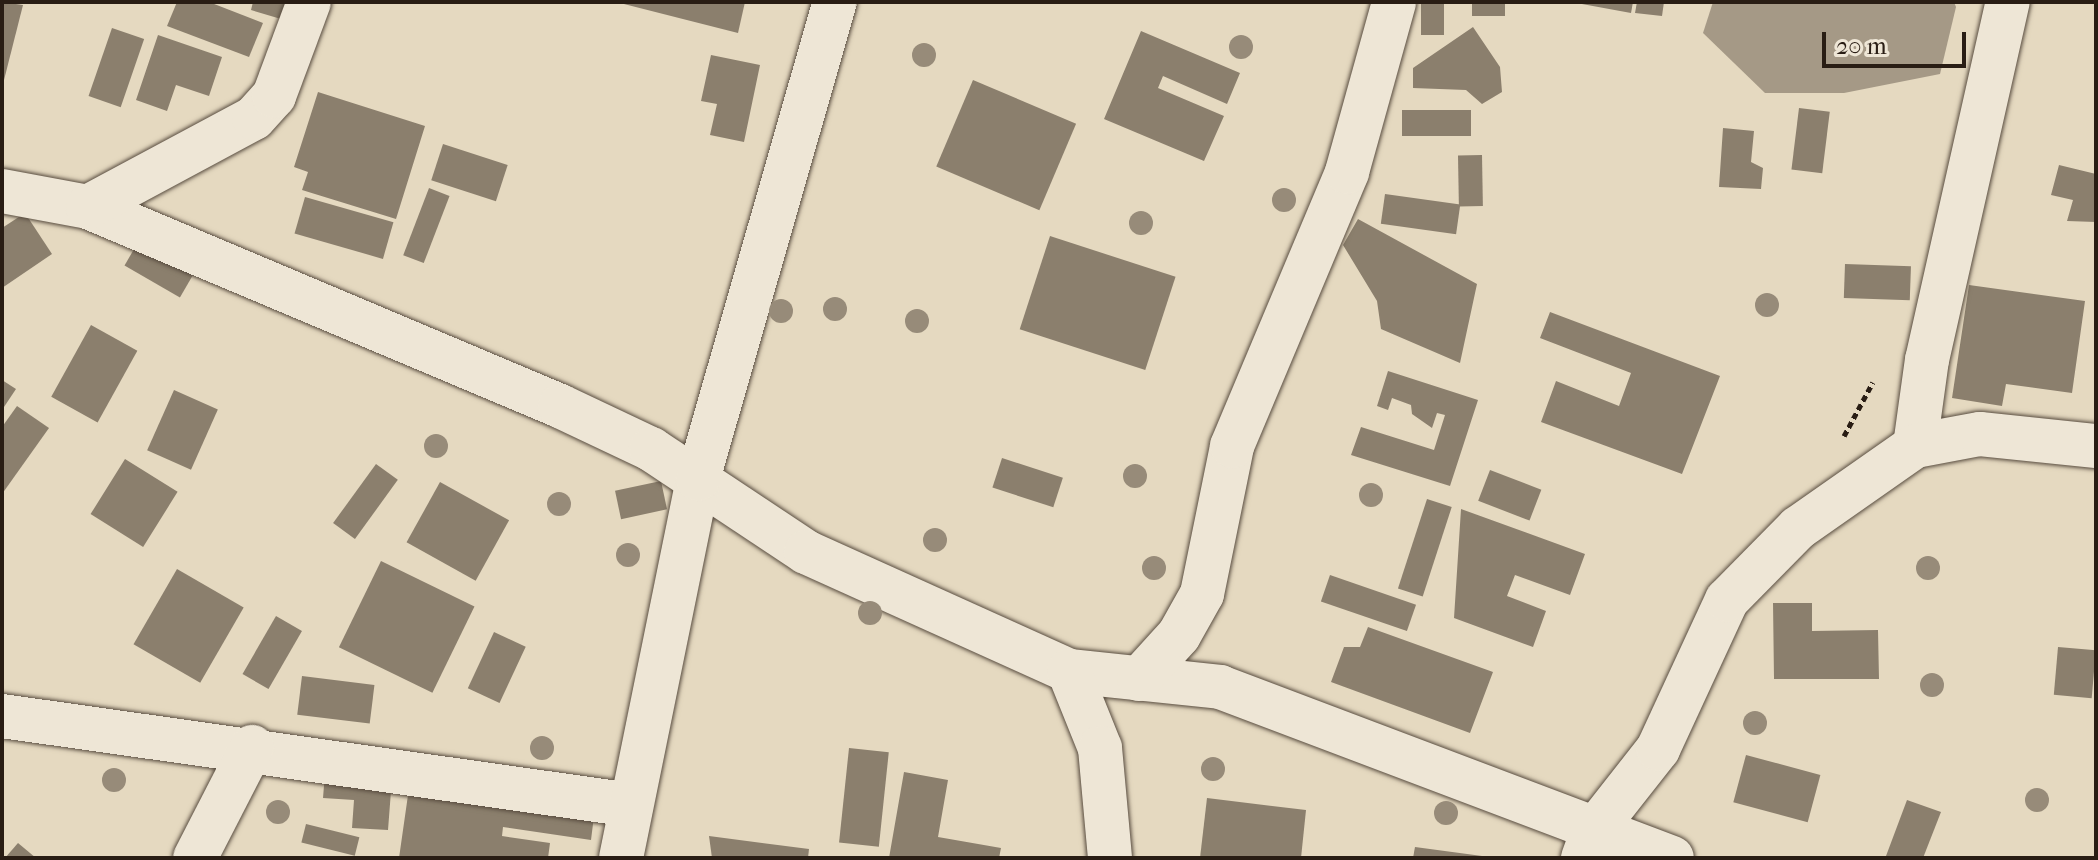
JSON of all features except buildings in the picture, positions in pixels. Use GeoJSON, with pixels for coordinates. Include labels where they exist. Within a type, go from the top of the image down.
{"type":"FeatureCollection","features":[{"type":"Feature","properties":{"kind":"street"},"geometry":{"type":"LineString","coordinates":[[88,207],[254,118],[274,96],[309,2]]}},
{"type":"Feature","properties":{"kind":"street"},"geometry":{"type":"LineString","coordinates":[[621,858],[698,479],[835,2]]}},
{"type":"Feature","properties":{"kind":"street"},"geometry":{"type":"LineString","coordinates":[[1139,679],[1179,635],[1202,594],[1232,446],[1347,172],[1394,2]]}},
{"type":"Feature","properties":{"kind":"street"},"geometry":{"type":"LineString","coordinates":[[1915,446],[1927,360],[2008,2]]}},
{"type":"Feature","properties":{"kind":"street"},"geometry":{"type":"LineString","coordinates":[[2,191],[88,207],[560,406],[698,479],[806,552],[1069,671],[1220,687],[1588,846],[1672,858]]}},
{"type":"Feature","properties":{"kind":"street"},"geometry":{"type":"LineString","coordinates":[[1588,846],[1658,749],[1727,600],[1747,575],[1798,528],[1915,446],[1980,434],[2096,446]]}},
{"type":"Feature","properties":{"kind":"street"},"geometry":{"type":"LineString","coordinates":[[1069,671],[1100,748],[1110,858]]}},
{"type":"Feature","properties":{"kind":"street"},"geometry":{"type":"LineString","coordinates":[[2,716],[252,747],[631,805]]}},
{"type":"Feature","properties":{"kind":"street"},"geometry":{"type":"LineString","coordinates":[[195,858],[252,747]]}},
{"type":"Feature","properties":{"kind":"path"},"geometry":{"type":"LineString","coordinates":[[1835,450],[1876,375]]}},
{"type":"Feature","properties":{"kind":"shaded area"},"geometry":{"type":"Polygon","coordinates":[[[1713,2],[1954,2],[1956,7],[1940,74],[1844,93],[1765,93],[1703,33],[1713,2]]]}}]}
